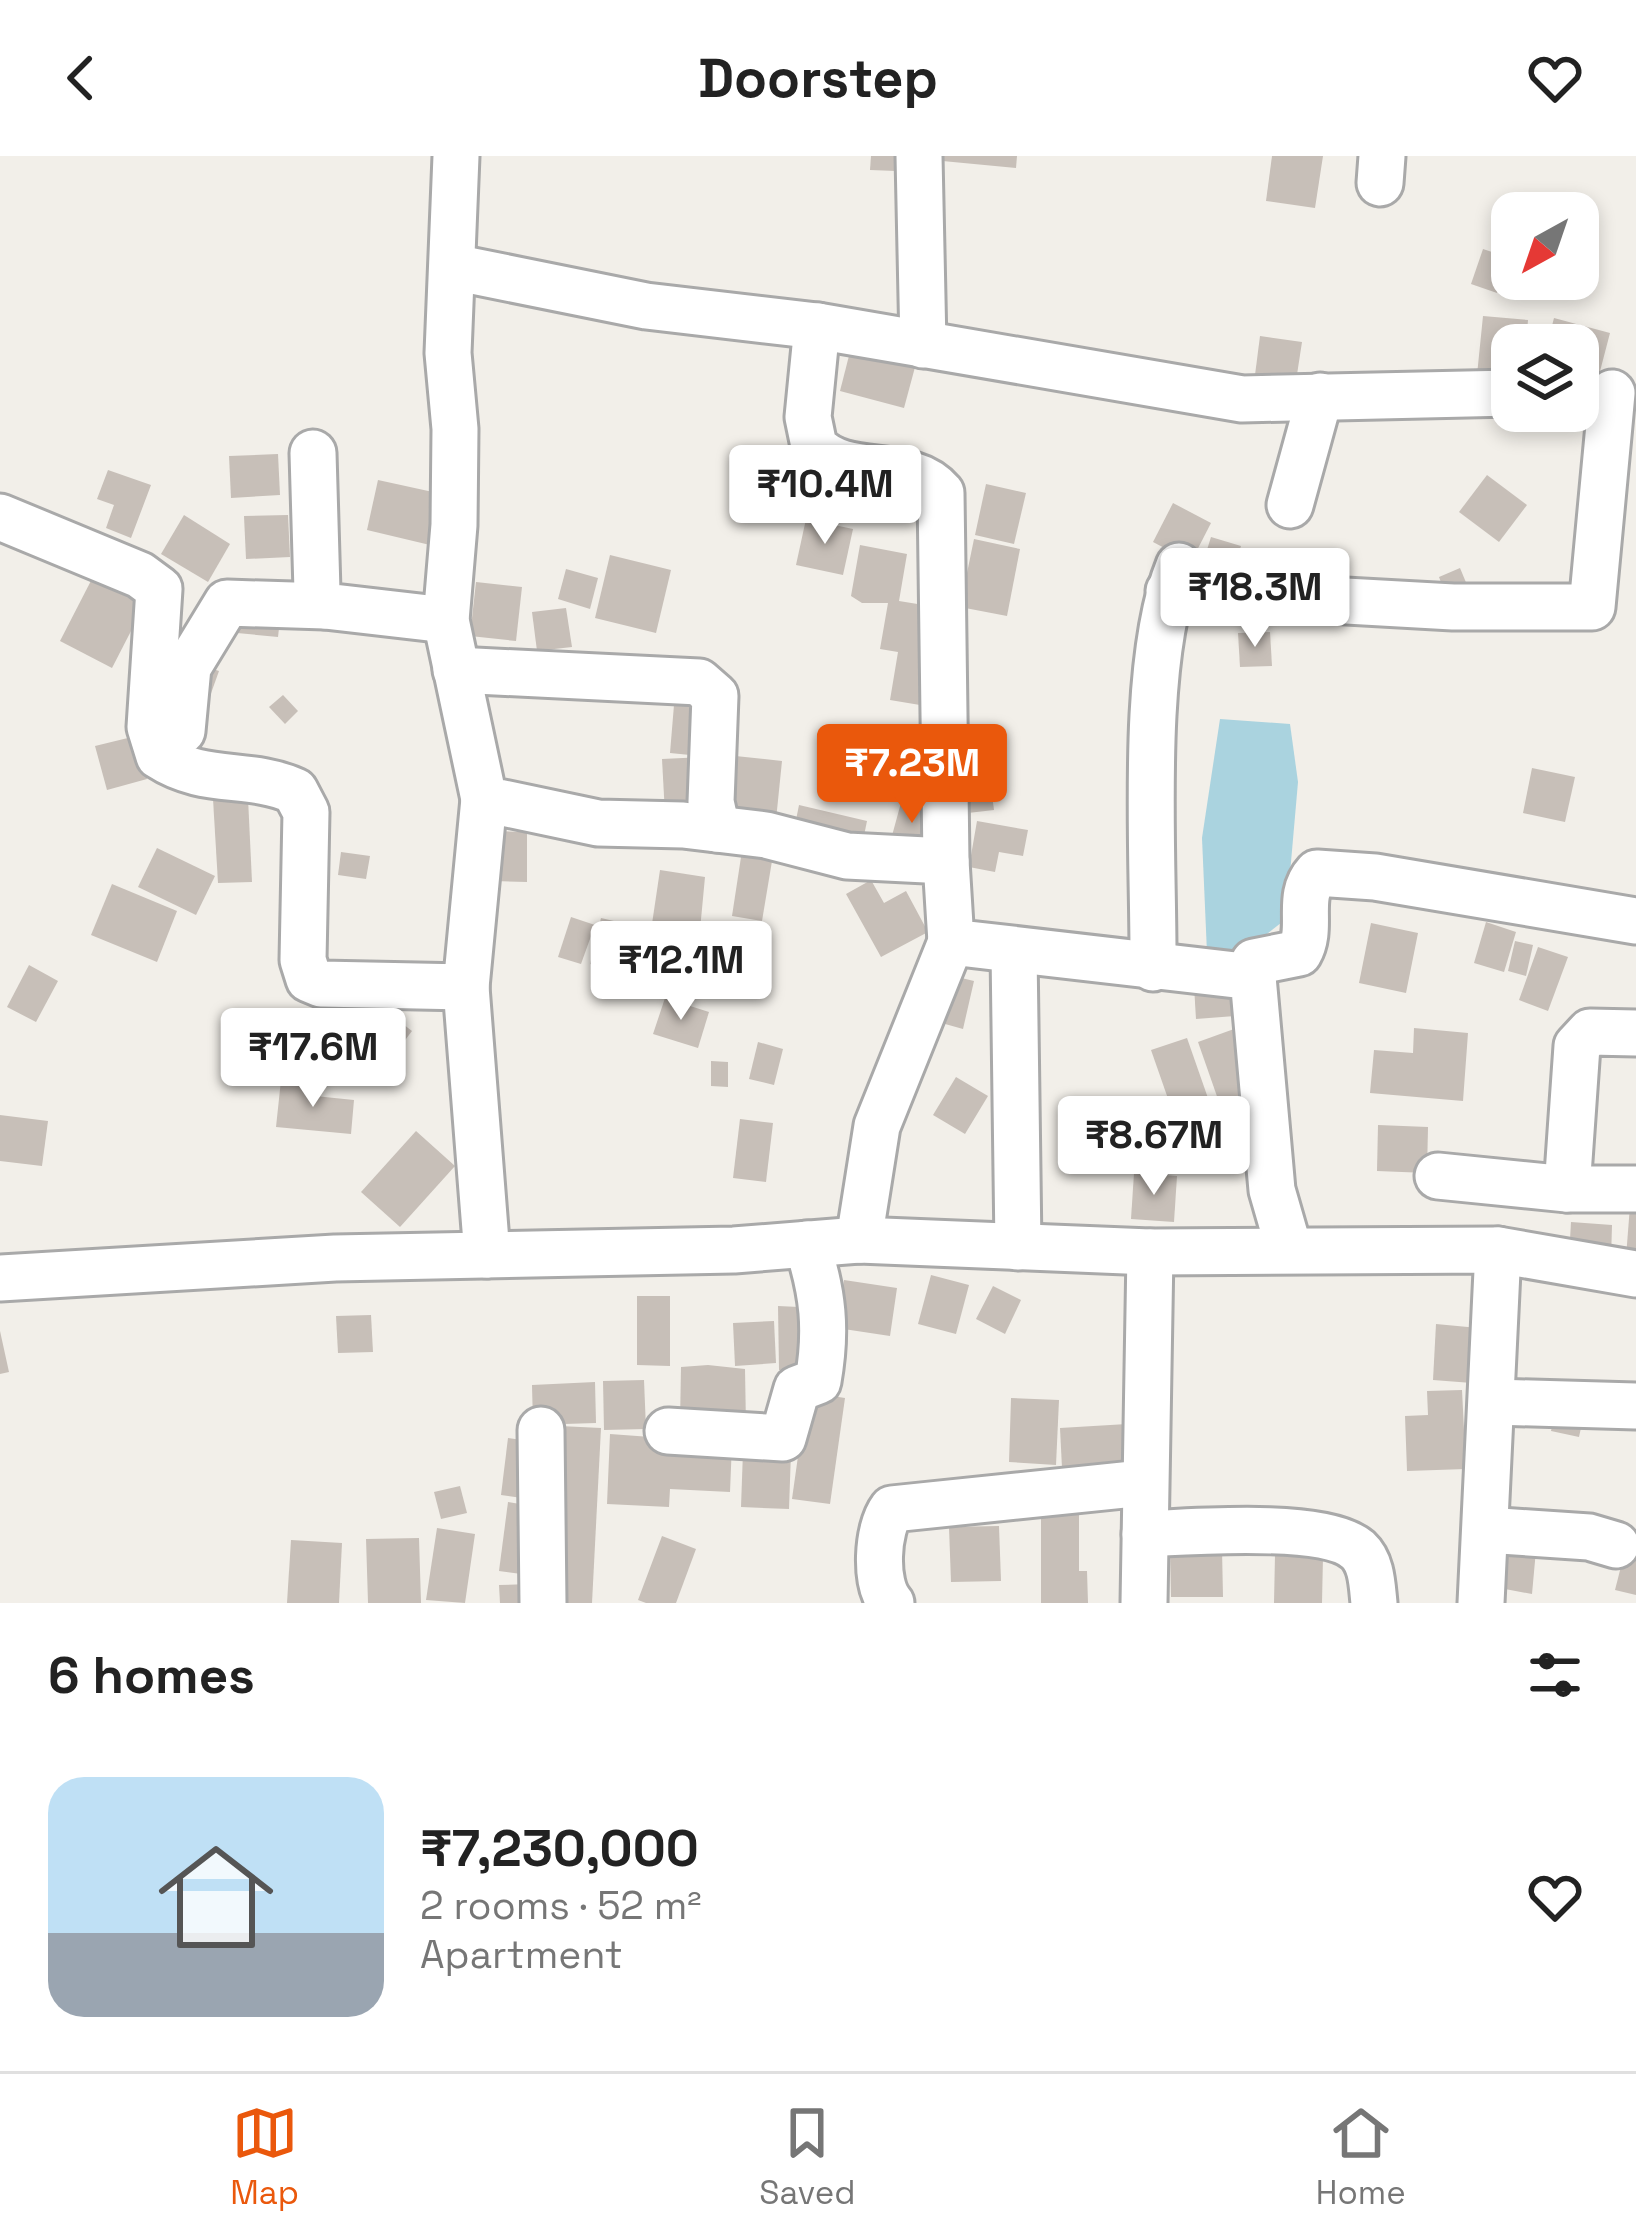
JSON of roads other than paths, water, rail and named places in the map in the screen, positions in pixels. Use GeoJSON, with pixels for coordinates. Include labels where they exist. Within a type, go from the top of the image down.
{"type":"FeatureCollection","features":[{"type":"Feature","properties":{"kind":"street"},"geometry":{"type":"LineString","coordinates":[[455,156],[448,352],[455,429],[454,525],[446,620],[484,800],[466,987],[487,1255]]}},
{"type":"Feature","properties":{"kind":"street"},"geometry":{"type":"LineString","coordinates":[[920,156],[923,345]]}},
{"type":"Feature","properties":{"kind":"street"},"geometry":{"type":"LineString","coordinates":[[453,267],[646,306],[817,326],[1242,399],[1491,393]]}},
{"type":"Feature","properties":{"kind":"street"},"geometry":{"type":"LineString","coordinates":[[817,326],[808,417],[814,446],[837,462],[921,478],[941,493],[951,942],[877,1126],[860,1240]]}},
{"type":"Feature","properties":{"kind":"street"},"geometry":{"type":"LineString","coordinates":[[1154,968],[1156,662],[1174,577],[1453,607],[1586,608],[1615,602],[1609,393]]}},
{"type":"Feature","properties":{"kind":"street"},"geometry":{"type":"LineString","coordinates":[[1290,505],[1320,396]]}},
{"type":"Feature","properties":{"kind":"street"},"geometry":{"type":"LineString","coordinates":[[313,453],[317,590],[325,606]]}},
{"type":"Feature","properties":{"kind":"street"},"geometry":{"type":"LineString","coordinates":[[0,517],[140,574],[159,589],[150,727],[160,756],[194,789]]}},
{"type":"Feature","properties":{"kind":"street"},"geometry":{"type":"LineString","coordinates":[[194,789],[179,720],[188,667],[227,603],[325,606],[446,620]]}},
{"type":"Feature","properties":{"kind":"street"},"geometry":{"type":"LineString","coordinates":[[457,670],[699,682],[715,695],[711,802],[717,829]]}},
{"type":"Feature","properties":{"kind":"street"},"geometry":{"type":"LineString","coordinates":[[194,789],[267,779],[295,790],[306,826],[303,960],[309,979],[321,984],[466,987]]}},
{"type":"Feature","properties":{"kind":"street"},"geometry":{"type":"LineString","coordinates":[[484,800],[598,824],[717,829],[847,856],[946,861]]}},
{"type":"Feature","properties":{"kind":"street"},"geometry":{"type":"LineString","coordinates":[[1288,1250],[1272,1190],[1252,976],[1254,962],[1299,953],[1306,931],[1304,894],[1317,873],[1376,877],[1636,921]]}},
{"type":"Feature","properties":{"kind":"street"},"geometry":{"type":"LineString","coordinates":[[951,942],[1252,976]]}},
{"type":"Feature","properties":{"kind":"street"},"geometry":{"type":"LineString","coordinates":[[1014,951],[1018,1247]]}},
{"type":"Feature","properties":{"kind":"street"},"geometry":{"type":"LineString","coordinates":[[1568,1189],[1577,1046],[1590,1032],[1636,1033]]}},
{"type":"Feature","properties":{"kind":"street"},"geometry":{"type":"LineString","coordinates":[[1438,1176],[1568,1189],[1636,1189]]}},
{"type":"Feature","properties":{"kind":"street"},"geometry":{"type":"LineString","coordinates":[[0,1278],[335,1258],[860,1240],[1150,1252],[1498,1250],[1636,1274]]}},
{"type":"Feature","properties":{"kind":"street"},"geometry":{"type":"LineString","coordinates":[[668,1431],[783,1438],[797,1390],[818,1381],[826,1335],[822,1290],[807,1244]]}},
{"type":"Feature","properties":{"kind":"street"},"geometry":{"type":"LineString","coordinates":[[1481,1603],[1498,1250]]}},
{"type":"Feature","properties":{"kind":"street"},"geometry":{"type":"LineString","coordinates":[[1144,1603],[1150,1252]]}},
{"type":"Feature","properties":{"kind":"street"},"geometry":{"type":"LineString","coordinates":[[1494,1402],[1636,1406]]}},
{"type":"Feature","properties":{"kind":"street"},"geometry":{"type":"LineString","coordinates":[[541,1430],[543,1603]]}},
{"type":"Feature","properties":{"kind":"street"},"geometry":{"type":"LineString","coordinates":[[891,1603],[882,1584],[884,1522],[892,1509],[1143,1483]]}},
{"type":"Feature","properties":{"kind":"street"},"geometry":{"type":"LineString","coordinates":[[1145,1534],[1263,1530],[1343,1541],[1365,1559],[1374,1603]]}},
{"type":"Feature","properties":{"kind":"street"},"geometry":{"type":"LineString","coordinates":[[1486,1530],[1589,1537],[1616,1545]]}},
{"type":"Feature","properties":{"kind":"water"},"geometry":{"type":"Polygon","coordinates":[[[1220,719],[1290,724],[1298,782],[1286,919],[1244,952],[1207,953],[1202,838],[1220,719]]]}}]}
